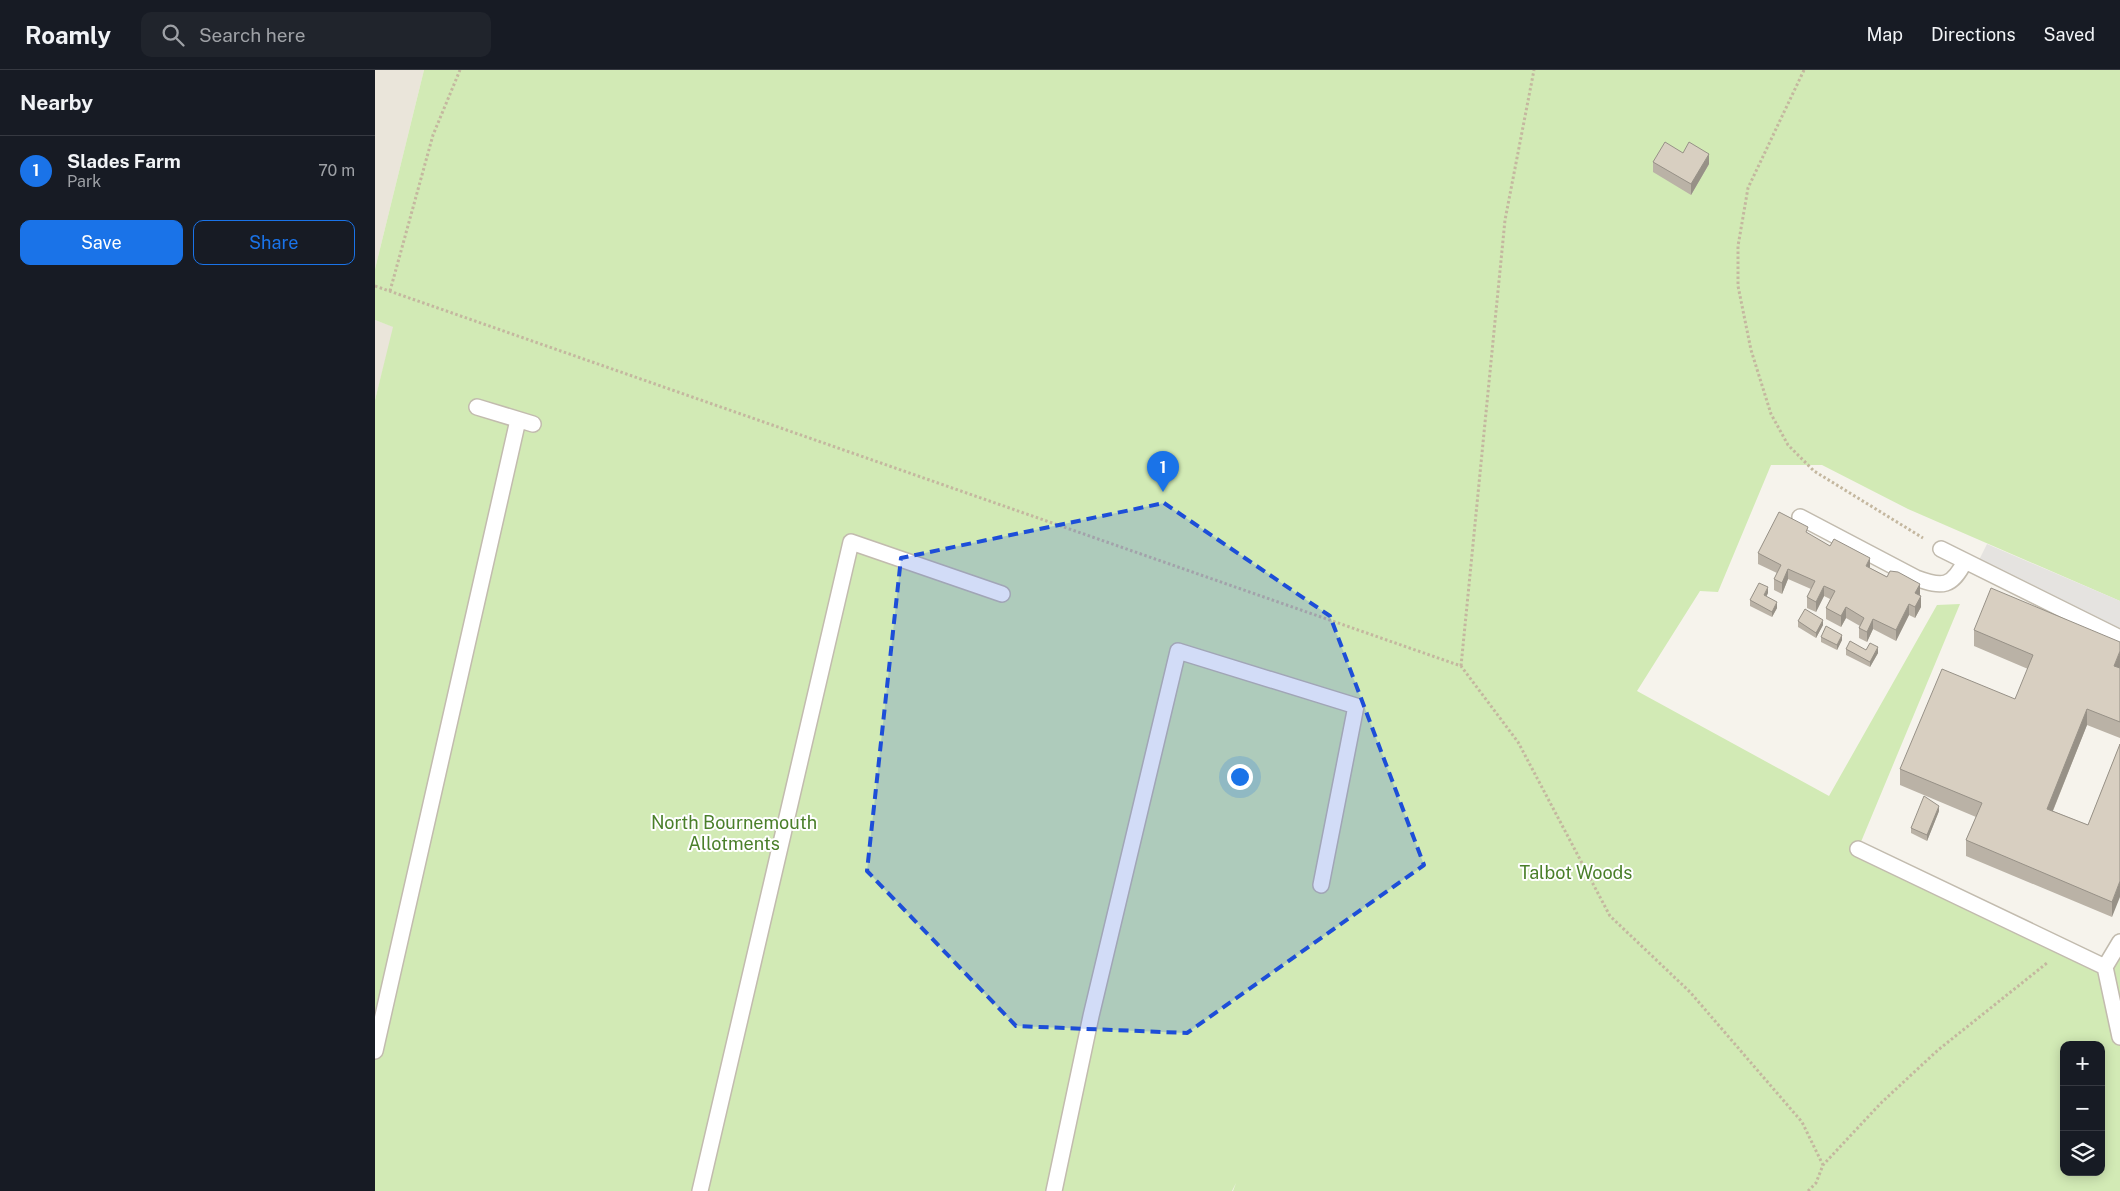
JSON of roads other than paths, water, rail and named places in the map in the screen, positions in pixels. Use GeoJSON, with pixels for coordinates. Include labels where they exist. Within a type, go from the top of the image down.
{"type":"FeatureCollection","features":[{"type":"Feature","properties":{"kind":"lane"},"geometry":{"type":"LineString","coordinates":[[477,407],[533,424]]}},
{"type":"Feature","properties":{"kind":"lane"},"geometry":{"type":"LineString","coordinates":[[375,1051],[518,420]]}},
{"type":"Feature","properties":{"kind":"lane"},"geometry":{"type":"LineString","coordinates":[[1800,517],[1916,578],[1933,584],[1942,585],[1951,581],[1957,576],[1965,561]]}},
{"type":"Feature","properties":{"kind":"lane"},"geometry":{"type":"LineString","coordinates":[[700,1191],[851,542],[1002,594]]}},
{"type":"Feature","properties":{"kind":"lane"},"geometry":{"type":"LineString","coordinates":[[1941,550],[2120,638]]}},
{"type":"Feature","properties":{"kind":"lane"},"geometry":{"type":"LineString","coordinates":[[1054,1191],[1091,1016],[1178,651],[1356,706],[1321,885]]}},
{"type":"Feature","properties":{"kind":"lane"},"geometry":{"type":"LineString","coordinates":[[1858,849],[2105,967]]}},
{"type":"Feature","properties":{"kind":"lane"},"geometry":{"type":"LineString","coordinates":[[2120,942],[2105,967],[2120,1037]]}},
{"type":"Feature","properties":{"kind":"place","name":"Slades Farm"},"geometry":{"type":"Point","coordinates":[1163,492]}},
{"type":"Feature","properties":{"kind":"park label","name":"North Bournemouth Allotments"},"geometry":{"type":"Point","coordinates":[734,832]}},
{"type":"Feature","properties":{"kind":"park label","name":"Talbot Woods"},"geometry":{"type":"Point","coordinates":[1576,872]}}]}
